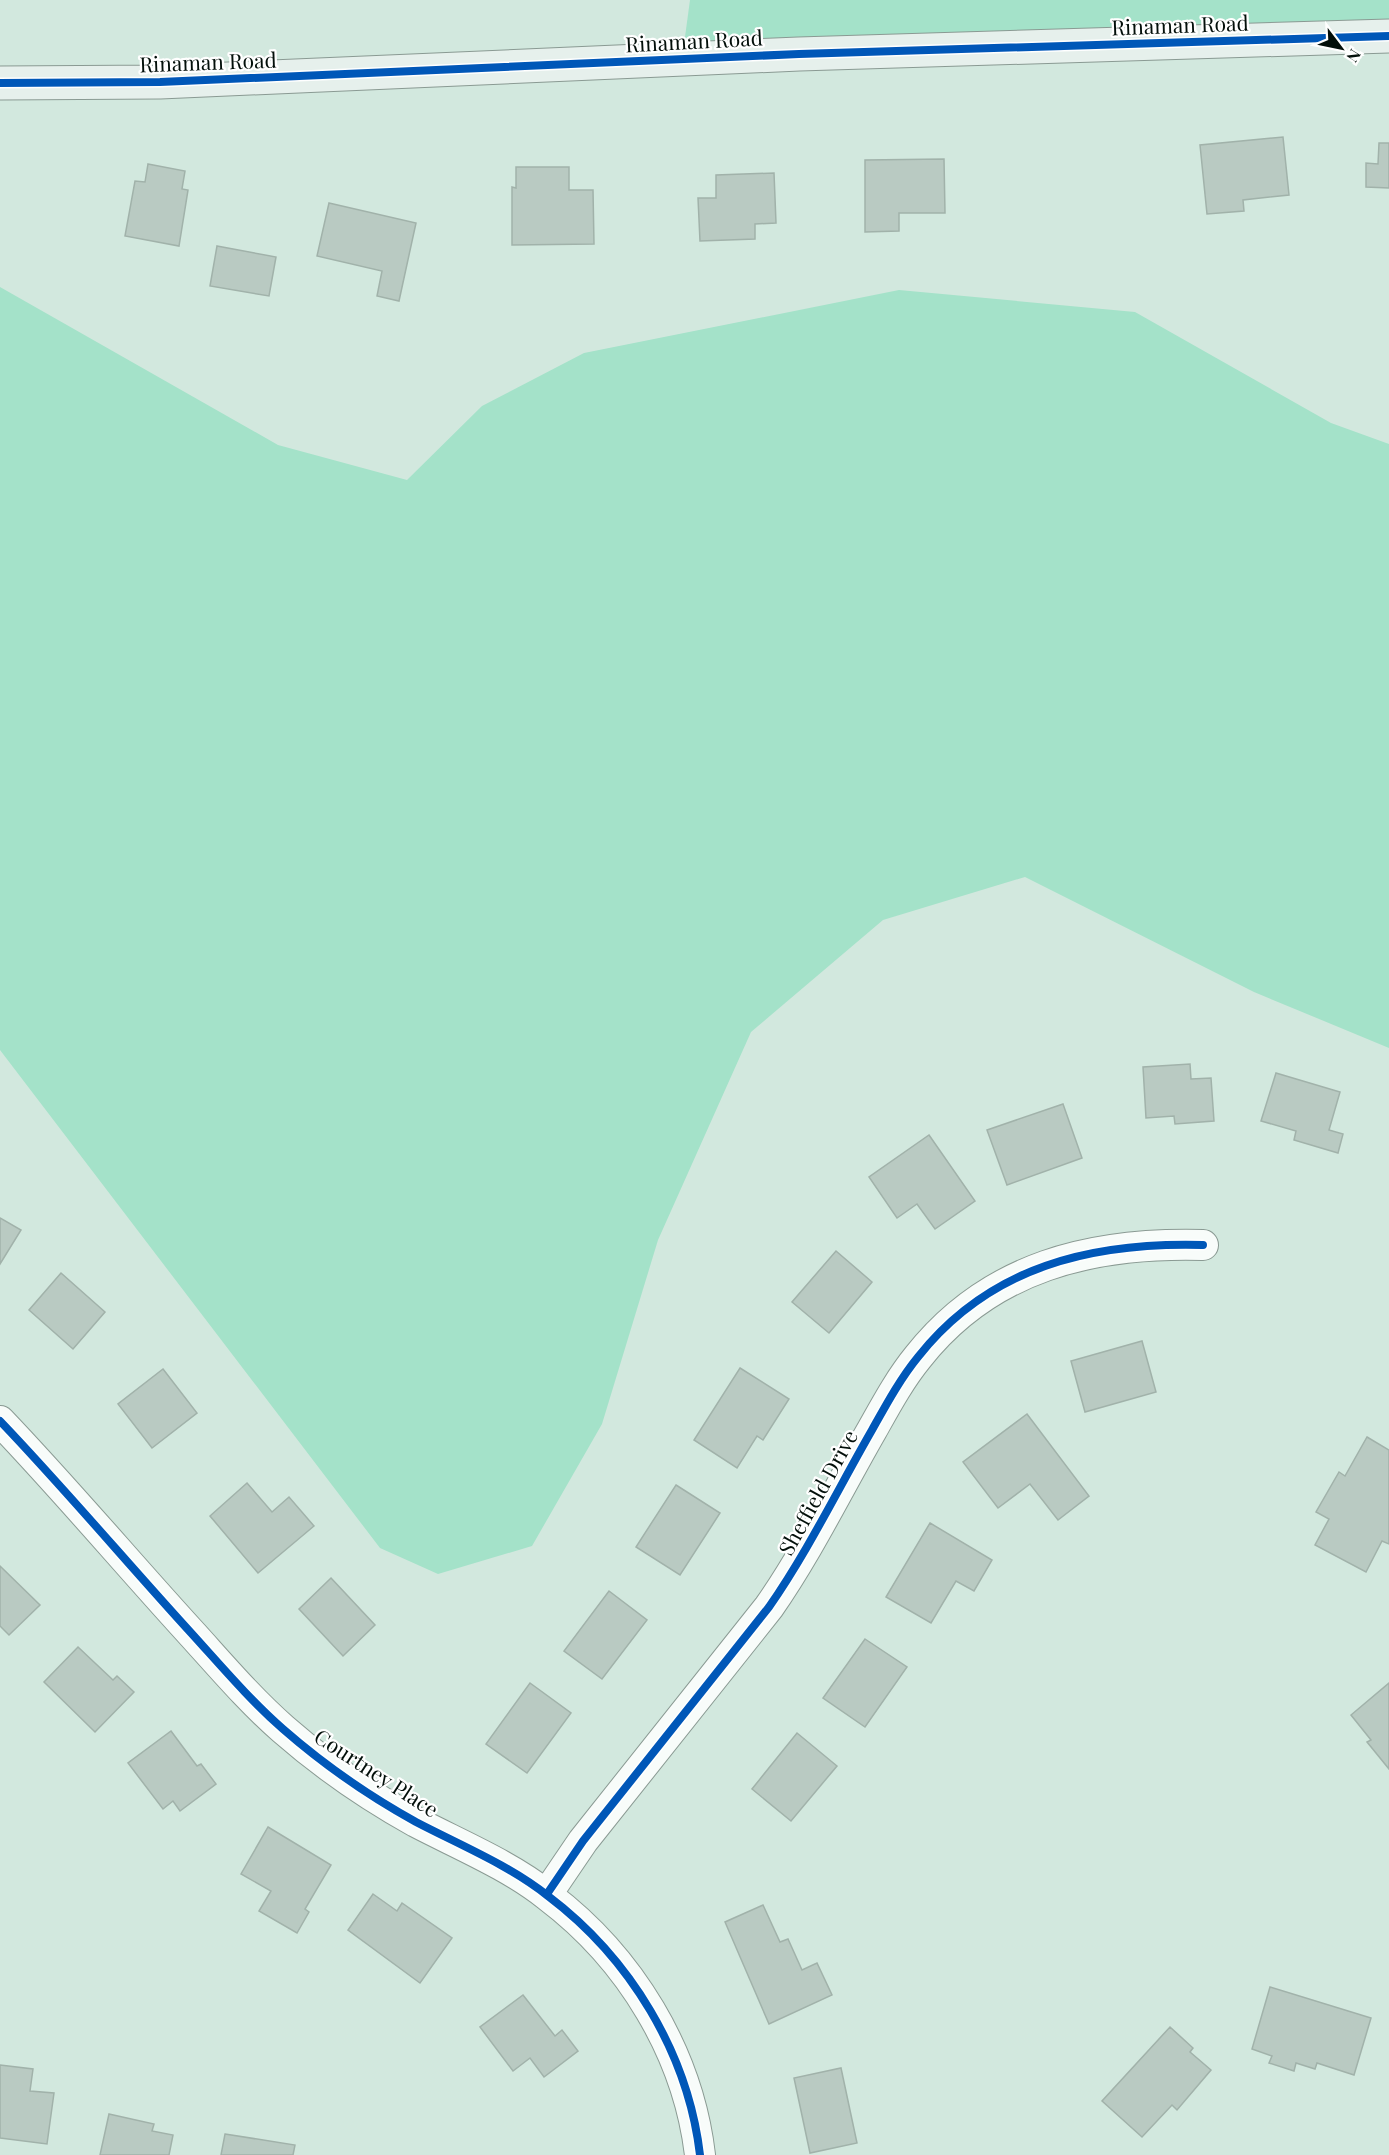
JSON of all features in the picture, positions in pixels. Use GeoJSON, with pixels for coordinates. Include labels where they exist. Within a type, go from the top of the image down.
{"type":"FeatureCollection","features":[{"type":"Feature","properties":{"kind":"street","name":"Rinaman Road"},"geometry":{"type":"LineString","coordinates":[[0,83],[160,82],[799,54],[1389,36]]}},
{"type":"Feature","properties":{"kind":"street","name":"Sheffield Drive"},"geometry":{"type":"LineString","coordinates":[[547,1894],[583,1841],[770,1607],[792,1575],[895,1390],[942,1329],[1004,1283],[1066,1258],[1137,1246],[1203,1245]]}},
{"type":"Feature","properties":{"kind":"street","name":"Courtney Place"},"geometry":{"type":"LineString","coordinates":[[0,1421],[156,1595],[282,1728],[316,1756],[413,1820],[547,1894],[579,1921],[612,1956],[654,2017],[670,2045],[693,2108],[700,2155]]}},
{"type":"Feature","properties":{"kind":"green space"},"geometry":{"type":"Polygon","coordinates":[[[690,0],[1389,0],[1389,36],[682,59],[690,0]]]}},
{"type":"Feature","properties":{"kind":"green space"},"geometry":{"type":"Polygon","coordinates":[[[0,287],[278,445],[407,480],[482,406],[584,353],[899,290],[1135,312],[1331,423],[1389,444],[1389,1048],[1254,992],[1025,877],[883,920],[751,1032],[658,1240],[602,1424],[532,1546],[438,1574],[380,1548],[0,1050],[0,287]]]}},
{"type":"Feature","properties":{"kind":"building"},"geometry":{"type":"Polygon","coordinates":[[[1283,137],[1289,195],[1243,200],[1244,211],[1207,214],[1200,145],[1283,137]]]}},
{"type":"Feature","properties":{"kind":"building"},"geometry":{"type":"Polygon","coordinates":[[[1379,143],[1389,143],[1389,188],[1366,187],[1366,163],[1378,164],[1379,143]]]}},
{"type":"Feature","properties":{"kind":"building"},"geometry":{"type":"Polygon","coordinates":[[[944,159],[945,213],[899,213],[899,231],[865,232],[865,160],[944,159]]]}},
{"type":"Feature","properties":{"kind":"building"},"geometry":{"type":"Polygon","coordinates":[[[148,164],[185,171],[182,189],[188,190],[179,246],[125,236],[135,181],[145,182],[148,164]]]}},
{"type":"Feature","properties":{"kind":"building"},"geometry":{"type":"Polygon","coordinates":[[[516,167],[569,167],[569,190],[593,190],[594,244],[512,245],[512,187],[516,188],[516,167]]]}},
{"type":"Feature","properties":{"kind":"building"},"geometry":{"type":"Polygon","coordinates":[[[774,173],[776,223],[755,224],[755,239],[700,241],[698,198],[716,198],[716,175],[774,173]]]}},
{"type":"Feature","properties":{"kind":"building"},"geometry":{"type":"Polygon","coordinates":[[[329,203],[416,223],[399,301],[377,296],[382,271],[317,256],[329,203]]]}},
{"type":"Feature","properties":{"kind":"building"},"geometry":{"type":"Polygon","coordinates":[[[217,246],[276,257],[269,296],[210,286],[217,246]]]}},
{"type":"Feature","properties":{"kind":"building"},"geometry":{"type":"Polygon","coordinates":[[[1190,1064],[1191,1079],[1211,1078],[1214,1121],[1175,1124],[1174,1116],[1146,1118],[1143,1067],[1190,1064]]]}},
{"type":"Feature","properties":{"kind":"building"},"geometry":{"type":"Polygon","coordinates":[[[1276,1073],[1340,1092],[1329,1130],[1343,1134],[1338,1153],[1294,1140],[1296,1131],[1261,1121],[1276,1073]]]}},
{"type":"Feature","properties":{"kind":"building"},"geometry":{"type":"Polygon","coordinates":[[[1063,1104],[1082,1158],[1007,1185],[987,1130],[1063,1104]]]}},
{"type":"Feature","properties":{"kind":"building"},"geometry":{"type":"Polygon","coordinates":[[[929,1135],[975,1201],[935,1229],[917,1204],[897,1218],[869,1177],[929,1135]]]}},
{"type":"Feature","properties":{"kind":"building"},"geometry":{"type":"Polygon","coordinates":[[[0,1218],[21,1230],[0,1264],[0,1218]]]}},
{"type":"Feature","properties":{"kind":"building"},"geometry":{"type":"Polygon","coordinates":[[[836,1251],[872,1282],[829,1333],[792,1302],[836,1251]]]}},
{"type":"Feature","properties":{"kind":"building"},"geometry":{"type":"Polygon","coordinates":[[[61,1273],[105,1312],[73,1349],[29,1310],[61,1273]]]}},
{"type":"Feature","properties":{"kind":"building"},"geometry":{"type":"Polygon","coordinates":[[[1142,1341],[1156,1392],[1085,1412],[1071,1361],[1142,1341]]]}},
{"type":"Feature","properties":{"kind":"building"},"geometry":{"type":"Polygon","coordinates":[[[740,1368],[789,1399],[763,1440],[757,1436],[737,1468],[694,1440],[740,1368]]]}},
{"type":"Feature","properties":{"kind":"building"},"geometry":{"type":"Polygon","coordinates":[[[163,1369],[197,1413],[152,1448],[118,1404],[163,1369]]]}},
{"type":"Feature","properties":{"kind":"building"},"geometry":{"type":"Polygon","coordinates":[[[1027,1414],[1089,1496],[1058,1520],[1030,1484],[998,1508],[963,1462],[1027,1414]]]}},
{"type":"Feature","properties":{"kind":"building"},"geometry":{"type":"Polygon","coordinates":[[[1367,1437],[1389,1450],[1389,1544],[1382,1541],[1366,1572],[1315,1545],[1329,1519],[1316,1512],[1339,1472],[1345,1476],[1367,1437]]]}},
{"type":"Feature","properties":{"kind":"building"},"geometry":{"type":"Polygon","coordinates":[[[247,1483],[272,1512],[289,1497],[314,1526],[258,1573],[210,1516],[247,1483]]]}},
{"type":"Feature","properties":{"kind":"building"},"geometry":{"type":"Polygon","coordinates":[[[676,1485],[720,1513],[680,1575],[636,1547],[676,1485]]]}},
{"type":"Feature","properties":{"kind":"building"},"geometry":{"type":"Polygon","coordinates":[[[930,1523],[992,1560],[974,1591],[956,1581],[931,1623],[886,1597],[930,1523]]]}},
{"type":"Feature","properties":{"kind":"building"},"geometry":{"type":"Polygon","coordinates":[[[0,1566],[40,1605],[9,1635],[0,1626],[0,1566]]]}},
{"type":"Feature","properties":{"kind":"building"},"geometry":{"type":"Polygon","coordinates":[[[331,1578],[375,1625],[343,1656],[299,1609],[331,1578]]]}},
{"type":"Feature","properties":{"kind":"building"},"geometry":{"type":"Polygon","coordinates":[[[609,1591],[647,1620],[602,1679],[564,1651],[609,1591]]]}},
{"type":"Feature","properties":{"kind":"building"},"geometry":{"type":"Polygon","coordinates":[[[865,1639],[907,1667],[865,1727],[823,1698],[865,1639]]]}},
{"type":"Feature","properties":{"kind":"building"},"geometry":{"type":"Polygon","coordinates":[[[78,1647],[113,1680],[117,1676],[134,1692],[95,1732],[44,1682],[78,1647]]]}},
{"type":"Feature","properties":{"kind":"building"},"geometry":{"type":"Polygon","coordinates":[[[530,1683],[571,1713],[527,1773],[486,1744],[530,1683]]]}},
{"type":"Feature","properties":{"kind":"building"},"geometry":{"type":"Polygon","coordinates":[[[1389,1683],[1389,1769],[1367,1742],[1371,1740],[1351,1715],[1389,1683]]]}},
{"type":"Feature","properties":{"kind":"building"},"geometry":{"type":"Polygon","coordinates":[[[171,1731],[197,1766],[201,1764],[216,1784],[180,1811],[173,1801],[163,1809],[128,1763],[171,1731]]]}},
{"type":"Feature","properties":{"kind":"building"},"geometry":{"type":"Polygon","coordinates":[[[797,1733],[837,1766],[791,1821],[752,1789],[797,1733]]]}},
{"type":"Feature","properties":{"kind":"building"},"geometry":{"type":"Polygon","coordinates":[[[268,1827],[331,1865],[305,1909],[309,1912],[297,1933],[259,1911],[271,1891],[241,1874],[268,1827]]]}},
{"type":"Feature","properties":{"kind":"building"},"geometry":{"type":"Polygon","coordinates":[[[373,1894],[397,1911],[402,1903],[452,1938],[420,1983],[348,1930],[373,1894]]]}},
{"type":"Feature","properties":{"kind":"building"},"geometry":{"type":"Polygon","coordinates":[[[763,1905],[780,1942],[788,1939],[802,1970],[817,1963],[832,1995],[769,2024],[725,1922],[763,1905]]]}},
{"type":"Feature","properties":{"kind":"building"},"geometry":{"type":"Polygon","coordinates":[[[1270,1987],[1371,2018],[1354,2075],[1317,2063],[1315,2069],[1296,2063],[1294,2071],[1269,2063],[1272,2056],[1252,2049],[1270,1987]]]}},
{"type":"Feature","properties":{"kind":"building"},"geometry":{"type":"Polygon","coordinates":[[[523,1995],[555,2036],[562,2030],[578,2051],[544,2077],[530,2058],[513,2071],[480,2027],[523,1995]]]}},
{"type":"Feature","properties":{"kind":"building"},"geometry":{"type":"Polygon","coordinates":[[[1170,2027],[1193,2048],[1190,2052],[1211,2070],[1177,2110],[1172,2105],[1142,2137],[1102,2101],[1170,2027]]]}},
{"type":"Feature","properties":{"kind":"building"},"geometry":{"type":"Polygon","coordinates":[[[0,2065],[33,2069],[30,2091],[54,2093],[47,2144],[0,2138],[0,2065]]]}},
{"type":"Feature","properties":{"kind":"building"},"geometry":{"type":"Polygon","coordinates":[[[841,2068],[857,2143],[810,2153],[794,2078],[841,2068]]]}},
{"type":"Feature","properties":{"kind":"building"},"geometry":{"type":"Polygon","coordinates":[[[109,2114],[154,2124],[152,2131],[173,2135],[169,2155],[100,2155],[109,2114]]]}},
{"type":"Feature","properties":{"kind":"building"},"geometry":{"type":"Polygon","coordinates":[[[225,2134],[295,2145],[293,2155],[221,2155],[225,2134]]]}},
{"type":"Feature","properties":{"kind":"cycle path"},"geometry":{"type":"LineString","coordinates":[[0,83],[160,82],[799,54],[1389,36]]}},
{"type":"Feature","properties":{"kind":"cycle path"},"geometry":{"type":"LineString","coordinates":[[547,1894],[583,1841],[769,1607],[810,1542],[899,1383],[918,1357],[946,1326],[977,1301],[1011,1281],[1046,1266],[1083,1255],[1122,1248],[1203,1245]]}},
{"type":"Feature","properties":{"kind":"cycle path"},"geometry":{"type":"LineString","coordinates":[[0,1421],[236,1683],[283,1729],[330,1767],[381,1801],[416,1822],[501,1865],[533,1885],[578,1921],[605,1948],[629,1978],[650,2010],[668,2045],[683,2080],[700,2155]]}}]}
